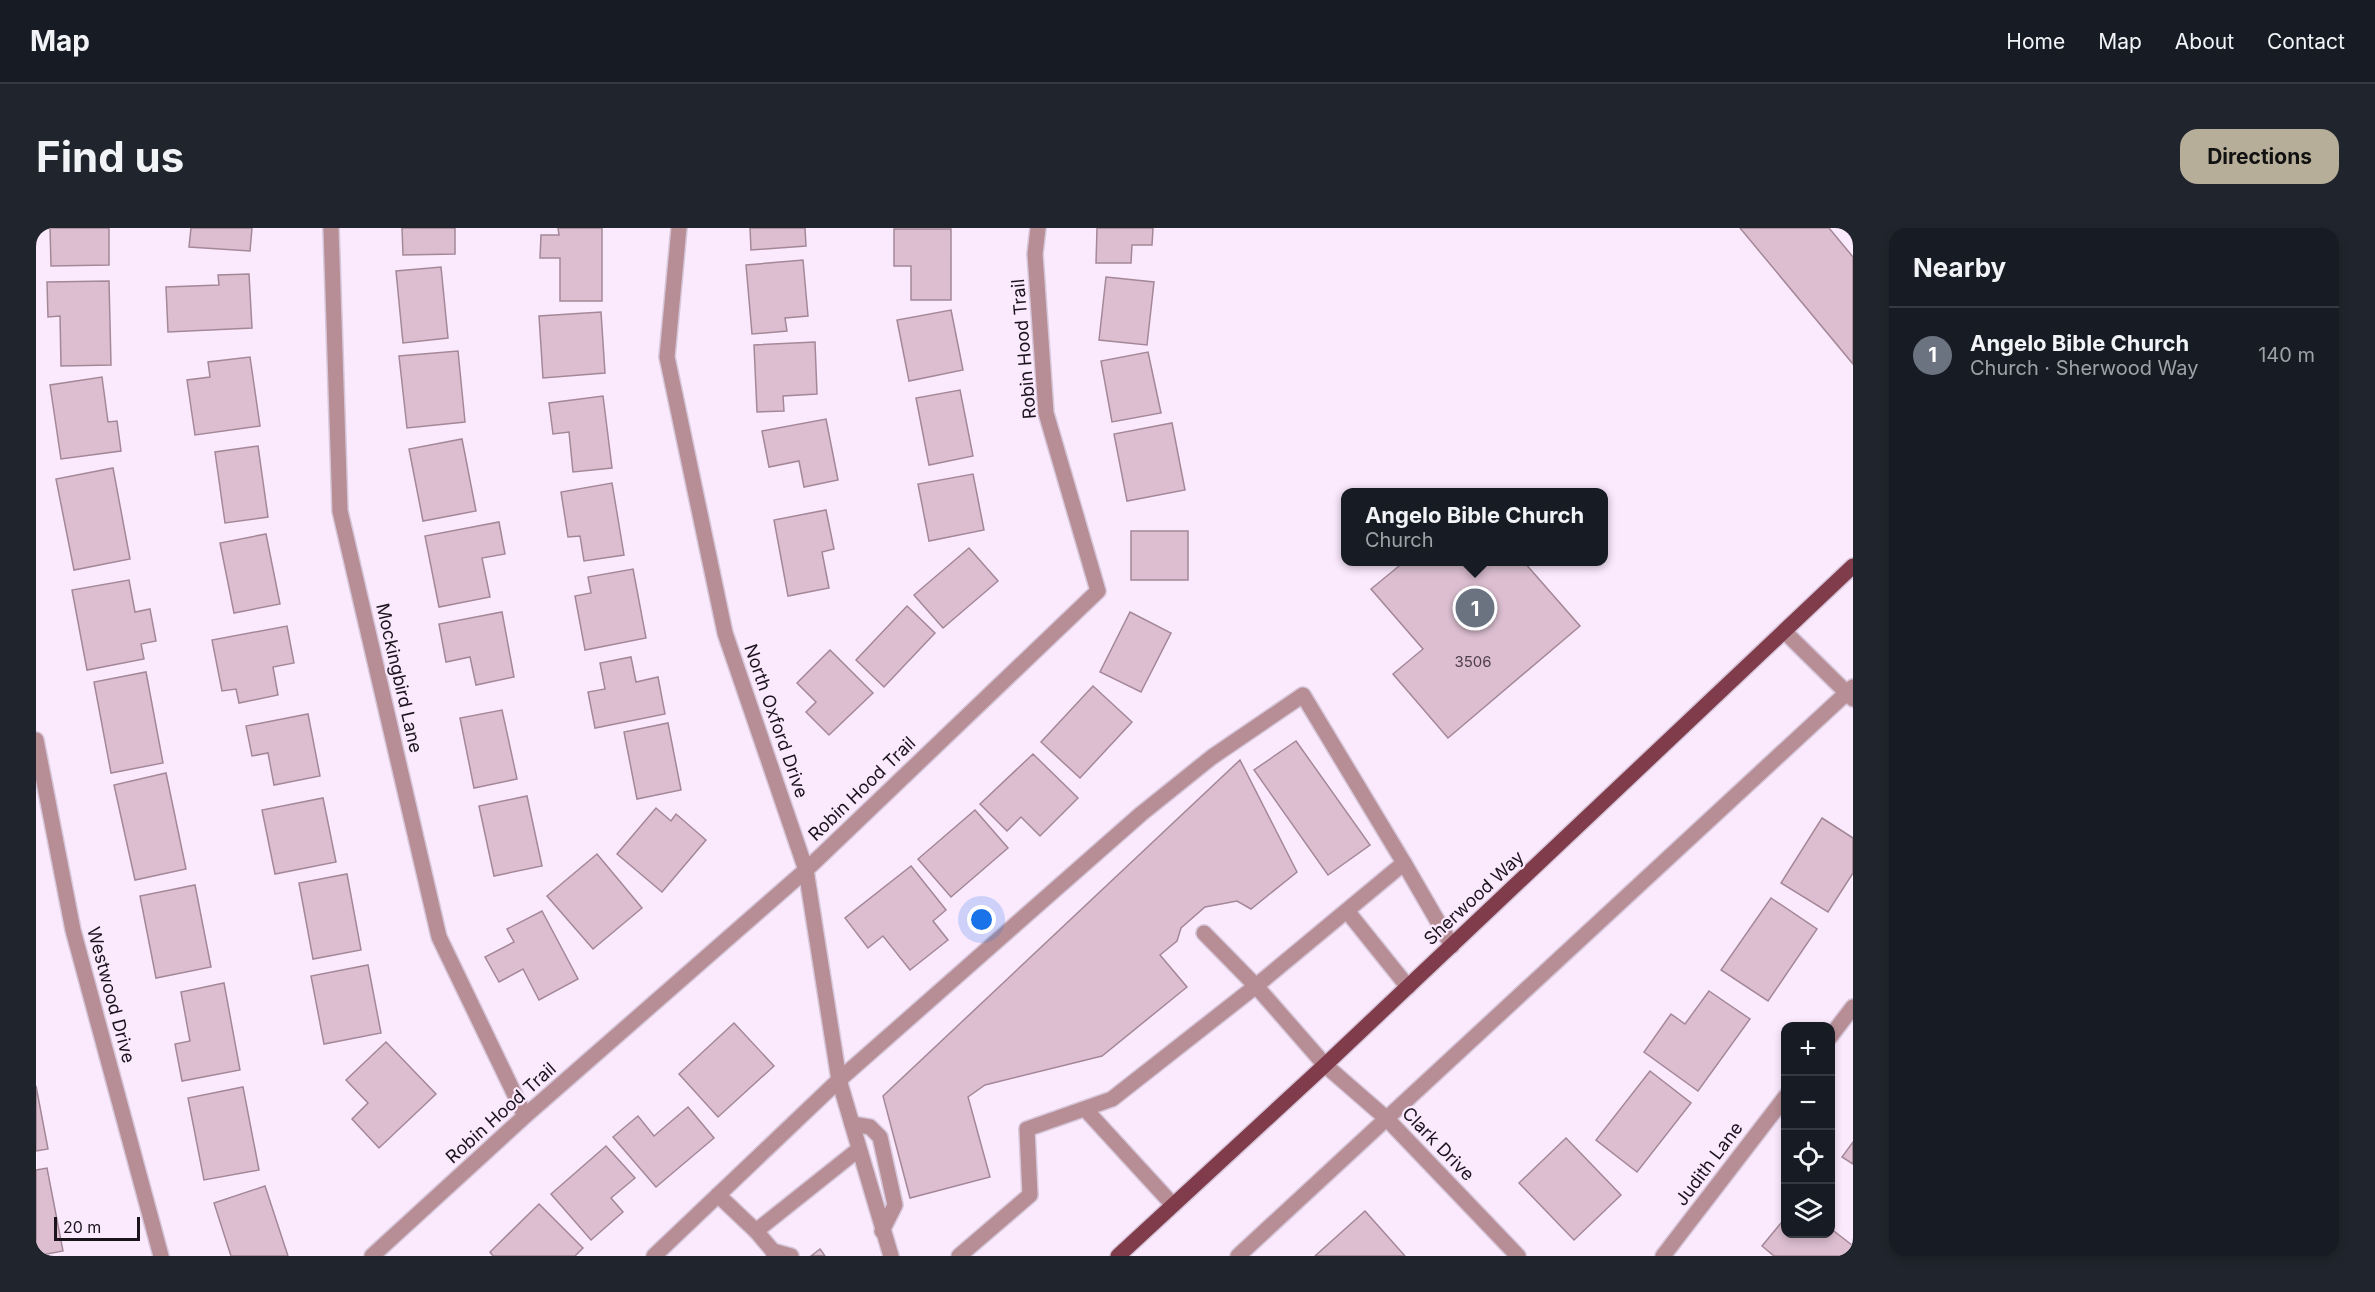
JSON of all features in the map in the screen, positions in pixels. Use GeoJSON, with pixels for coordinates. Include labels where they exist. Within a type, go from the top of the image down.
{"type":"FeatureCollection","features":[{"type":"Feature","properties":{"kind":"main road","name":"Sherwood Way"},"geometry":{"type":"LineString","coordinates":[[1118,1256],[1452,946],[1853,566]]}},
{"type":"Feature","properties":{"kind":"street","name":"Mockingbird Lane"},"geometry":{"type":"LineString","coordinates":[[330,228],[340,511],[439,937],[525,1116]]}},
{"type":"Feature","properties":{"kind":"street","name":"North Oxford Drive"},"geometry":{"type":"LineString","coordinates":[[679,228],[667,357],[725,633],[806,870],[839,1080],[891,1256]]}},
{"type":"Feature","properties":{"kind":"street","name":"Robin Hood Trail"},"geometry":{"type":"LineString","coordinates":[[372,1256],[525,1116],[806,870],[1098,591],[1046,413],[1035,254],[1038,228]]}},
{"type":"Feature","properties":{"kind":"street"},"geometry":{"type":"LineString","coordinates":[[1238,1256],[1851,693],[1785,632]]}},
{"type":"Feature","properties":{"kind":"street"},"geometry":{"type":"LineString","coordinates":[[654,1256],[839,1080],[1141,814],[1212,757],[1303,695],[1452,946]]}},
{"type":"Feature","properties":{"kind":"street","name":"Westwood Drive"},"geometry":{"type":"LineString","coordinates":[[36,740],[73,930],[161,1256]]}},
{"type":"Feature","properties":{"kind":"street"},"geometry":{"type":"LineString","coordinates":[[959,1256],[1030,1195],[1028,1129],[1112,1099],[1256,986],[1404,863]]}},
{"type":"Feature","properties":{"kind":"street"},"geometry":{"type":"LineString","coordinates":[[1347,911],[1408,987]]}},
{"type":"Feature","properties":{"kind":"street","name":"Clark Drive"},"geometry":{"type":"LineString","coordinates":[[1204,933],[1256,986],[1325,1065],[1387,1119],[1518,1256]]}},
{"type":"Feature","properties":{"kind":"street"},"geometry":{"type":"LineString","coordinates":[[1835,1030],[1853,1007]]}},
{"type":"Feature","properties":{"kind":"street","name":"Judith Lane"},"geometry":{"type":"LineString","coordinates":[[1663,1256],[1781,1101]]}},
{"type":"Feature","properties":{"kind":"street"},"geometry":{"type":"LineString","coordinates":[[1085,1109],[1173,1205]]}},
{"type":"Feature","properties":{"kind":"street"},"geometry":{"type":"LineString","coordinates":[[852,1124],[870,1127],[880,1137],[891,1176],[895,1205],[882,1231]]}},
{"type":"Feature","properties":{"kind":"street"},"geometry":{"type":"LineString","coordinates":[[756,1231],[859,1149]]}},
{"type":"Feature","properties":{"kind":"street"},"geometry":{"type":"LineString","coordinates":[[718,1195],[756,1231],[775,1254],[791,1256]]}},
{"type":"Feature","properties":{"kind":"building"},"geometry":{"type":"Polygon","coordinates":[[[50,228],[109,228],[109,265],[51,266],[50,228]]]}},
{"type":"Feature","properties":{"kind":"building"},"geometry":{"type":"Polygon","coordinates":[[[191,228],[252,228],[250,251],[189,247],[191,228]]]}},
{"type":"Feature","properties":{"kind":"building"},"geometry":{"type":"Polygon","coordinates":[[[402,228],[455,228],[455,254],[403,255],[402,228]]]}},
{"type":"Feature","properties":{"kind":"building"},"geometry":{"type":"Polygon","coordinates":[[[558,228],[602,228],[602,301],[560,301],[560,258],[540,258],[541,235],[559,235],[558,228]]]}},
{"type":"Feature","properties":{"kind":"building"},"geometry":{"type":"Polygon","coordinates":[[[750,228],[805,228],[806,246],[751,250],[750,228]]]}},
{"type":"Feature","properties":{"kind":"building"},"geometry":{"type":"Polygon","coordinates":[[[1097,228],[1153,228],[1152,245],[1132,245],[1131,263],[1096,263],[1097,228]]]}},
{"type":"Feature","properties":{"kind":"building"},"geometry":{"type":"Polygon","coordinates":[[[1740,228],[1829,228],[1853,257],[1853,364],[1740,228]]]}},
{"type":"Feature","properties":{"kind":"building"},"geometry":{"type":"Polygon","coordinates":[[[894,229],[951,229],[951,300],[911,300],[911,266],[894,266],[894,229]]]}},
{"type":"Feature","properties":{"kind":"building"},"geometry":{"type":"Polygon","coordinates":[[[803,260],[808,316],[785,318],[787,331],[752,334],[746,265],[803,260]]]}},
{"type":"Feature","properties":{"kind":"building"},"geometry":{"type":"Polygon","coordinates":[[[441,267],[448,338],[403,343],[396,271],[441,267]]]}},
{"type":"Feature","properties":{"kind":"building"},"geometry":{"type":"Polygon","coordinates":[[[249,274],[252,328],[168,332],[166,287],[219,285],[218,275],[249,274]]]}},
{"type":"Feature","properties":{"kind":"building"},"geometry":{"type":"Polygon","coordinates":[[[1106,277],[1154,282],[1147,345],[1099,340],[1106,277]]]}},
{"type":"Feature","properties":{"kind":"building"},"geometry":{"type":"Polygon","coordinates":[[[109,281],[111,365],[61,366],[60,316],[48,317],[47,282],[109,281]]]}},
{"type":"Feature","properties":{"kind":"building"},"geometry":{"type":"Polygon","coordinates":[[[951,310],[963,370],[909,381],[897,320],[951,310]]]}},
{"type":"Feature","properties":{"kind":"building"},"geometry":{"type":"Polygon","coordinates":[[[601,312],[605,373],[543,378],[539,316],[601,312]]]}},
{"type":"Feature","properties":{"kind":"building"},"geometry":{"type":"Polygon","coordinates":[[[815,342],[817,394],[783,396],[784,411],[757,412],[754,345],[815,342]]]}},
{"type":"Feature","properties":{"kind":"building"},"geometry":{"type":"Polygon","coordinates":[[[458,351],[465,422],[407,428],[399,356],[458,351]]]}},
{"type":"Feature","properties":{"kind":"building"},"geometry":{"type":"Polygon","coordinates":[[[1148,352],[1161,413],[1112,422],[1101,361],[1148,352]]]}},
{"type":"Feature","properties":{"kind":"building"},"geometry":{"type":"Polygon","coordinates":[[[250,357],[260,426],[195,435],[187,380],[210,377],[208,362],[250,357]]]}},
{"type":"Feature","properties":{"kind":"building"},"geometry":{"type":"Polygon","coordinates":[[[102,377],[108,422],[117,421],[121,451],[61,459],[50,385],[102,377]]]}},
{"type":"Feature","properties":{"kind":"building"},"geometry":{"type":"Polygon","coordinates":[[[960,390],[973,456],[929,465],[916,398],[960,390]]]}},
{"type":"Feature","properties":{"kind":"building"},"geometry":{"type":"Polygon","coordinates":[[[603,396],[612,468],[573,472],[569,432],[553,434],[549,403],[603,396]]]}},
{"type":"Feature","properties":{"kind":"building"},"geometry":{"type":"Polygon","coordinates":[[[826,419],[838,480],[804,487],[799,461],[769,467],[762,431],[826,419]]]}},
{"type":"Feature","properties":{"kind":"building"},"geometry":{"type":"Polygon","coordinates":[[[1172,423],[1185,490],[1127,501],[1114,434],[1172,423]]]}},
{"type":"Feature","properties":{"kind":"building"},"geometry":{"type":"Polygon","coordinates":[[[462,439],[476,511],[423,521],[409,449],[462,439]]]}},
{"type":"Feature","properties":{"kind":"building"},"geometry":{"type":"Polygon","coordinates":[[[258,446],[268,517],[225,523],[215,452],[258,446]]]}},
{"type":"Feature","properties":{"kind":"building"},"geometry":{"type":"Polygon","coordinates":[[[113,468],[130,559],[74,570],[56,479],[113,468]]]}},
{"type":"Feature","properties":{"kind":"building"},"geometry":{"type":"Polygon","coordinates":[[[973,474],[984,530],[929,541],[918,484],[973,474]]]}},
{"type":"Feature","properties":{"kind":"building"},"geometry":{"type":"Polygon","coordinates":[[[612,483],[624,555],[584,561],[580,536],[568,537],[561,492],[612,483]]]}},
{"type":"Feature","properties":{"kind":"building"},"geometry":{"type":"Polygon","coordinates":[[[826,510],[834,549],[822,552],[829,588],[788,596],[774,520],[826,510]]]}},
{"type":"Feature","properties":{"kind":"building"},"geometry":{"type":"Polygon","coordinates":[[[499,522],[505,554],[482,558],[490,597],[439,607],[425,536],[499,522]]]}},
{"type":"Feature","properties":{"kind":"building"},"geometry":{"type":"Polygon","coordinates":[[[1131,531],[1188,531],[1188,580],[1131,580],[1131,531]]]}},
{"type":"Feature","properties":{"kind":"building"},"geometry":{"type":"Polygon","coordinates":[[[266,534],[280,604],[234,613],[220,543],[266,534]]]}},
{"type":"Feature","properties":{"kind":"building"},"geometry":{"type":"Polygon","coordinates":[[[969,548],[998,581],[943,628],[914,595],[969,548]]]}},
{"type":"Feature","properties":{"kind":"building"},"geometry":{"type":"Polygon","coordinates":[[[1399,566],[1528,566],[1580,626],[1448,738],[1393,674],[1423,649],[1371,589],[1399,566]]]}},
{"type":"Feature","properties":{"kind":"building"},"geometry":{"type":"Polygon","coordinates":[[[633,569],[646,638],[585,650],[575,596],[591,593],[588,577],[633,569]]]}},
{"type":"Feature","properties":{"kind":"building"},"geometry":{"type":"Polygon","coordinates":[[[129,580],[135,612],[150,609],[156,641],[141,644],[144,659],[87,670],[72,590],[129,580]]]}},
{"type":"Feature","properties":{"kind":"building"},"geometry":{"type":"Polygon","coordinates":[[[907,606],[935,633],[884,687],[856,660],[907,606]]]}},
{"type":"Feature","properties":{"kind":"building"},"geometry":{"type":"Polygon","coordinates":[[[502,612],[514,677],[476,685],[470,657],[446,662],[439,624],[502,612]]]}},
{"type":"Feature","properties":{"kind":"building"},"geometry":{"type":"Polygon","coordinates":[[[1130,612],[1171,633],[1141,692],[1100,672],[1130,612]]]}},
{"type":"Feature","properties":{"kind":"building"},"geometry":{"type":"Polygon","coordinates":[[[287,626],[294,663],[273,667],[278,695],[239,703],[236,689],[222,691],[212,640],[287,626]]]}},
{"type":"Feature","properties":{"kind":"building"},"geometry":{"type":"Polygon","coordinates":[[[830,650],[873,693],[829,735],[806,712],[816,702],[797,683],[830,650]]]}},
{"type":"Feature","properties":{"kind":"building"},"geometry":{"type":"Polygon","coordinates":[[[631,657],[636,682],[658,677],[665,714],[595,728],[588,692],[605,689],[600,663],[631,657]]]}},
{"type":"Feature","properties":{"kind":"building"},"geometry":{"type":"Polygon","coordinates":[[[146,672],[163,763],[111,773],[94,682],[146,672]]]}},
{"type":"Feature","properties":{"kind":"building"},"geometry":{"type":"Polygon","coordinates":[[[1093,686],[1132,722],[1080,778],[1041,742],[1093,686]]]}},
{"type":"Feature","properties":{"kind":"building"},"geometry":{"type":"Polygon","coordinates":[[[502,710],[517,779],[474,788],[460,718],[502,710]]]}},
{"type":"Feature","properties":{"kind":"building"},"geometry":{"type":"Polygon","coordinates":[[[308,714],[320,776],[274,785],[268,753],[252,756],[246,726],[308,714]]]}},
{"type":"Feature","properties":{"kind":"building"},"geometry":{"type":"Polygon","coordinates":[[[668,723],[681,790],[637,799],[624,732],[668,723]]]}},
{"type":"Feature","properties":{"kind":"building"},"geometry":{"type":"Polygon","coordinates":[[[1296,741],[1370,845],[1328,875],[1254,770],[1296,741]]]}},
{"type":"Feature","properties":{"kind":"building"},"geometry":{"type":"Polygon","coordinates":[[[1033,754],[1078,798],[1040,836],[1021,817],[1007,831],[980,804],[1033,754]]]}},
{"type":"Feature","properties":{"kind":"building"},"geometry":{"type":"Polygon","coordinates":[[[1240,760],[1297,872],[1251,909],[1237,901],[1205,907],[1181,928],[1177,941],[1160,955],[1187,987],[1102,1056],[985,1085],[968,1097],[990,1177],[910,1198],[883,1096],[1240,760]]]}},
{"type":"Feature","properties":{"kind":"building"},"geometry":{"type":"Polygon","coordinates":[[[166,773],[186,869],[135,880],[114,785],[166,773]]]}},
{"type":"Feature","properties":{"kind":"building"},"geometry":{"type":"Polygon","coordinates":[[[527,796],[542,866],[494,876],[479,806],[527,796]]]}},
{"type":"Feature","properties":{"kind":"building"},"geometry":{"type":"Polygon","coordinates":[[[323,798],[336,862],[275,874],[262,810],[323,798]]]}},
{"type":"Feature","properties":{"kind":"building"},"geometry":{"type":"Polygon","coordinates":[[[656,808],[671,821],[676,814],[706,840],[662,892],[617,854],[656,808]]]}},
{"type":"Feature","properties":{"kind":"building"},"geometry":{"type":"Polygon","coordinates":[[[975,810],[1008,848],[951,897],[918,859],[975,810]]]}},
{"type":"Feature","properties":{"kind":"building"},"geometry":{"type":"Polygon","coordinates":[[[1822,818],[1853,838],[1853,873],[1828,912],[1781,883],[1822,818]]]}},
{"type":"Feature","properties":{"kind":"building"},"geometry":{"type":"Polygon","coordinates":[[[597,854],[642,908],[593,949],[547,896],[597,854]]]}},
{"type":"Feature","properties":{"kind":"building"},"geometry":{"type":"Polygon","coordinates":[[[911,866],[946,910],[933,921],[948,940],[910,970],[883,936],[868,948],[845,918],[911,866]]]}},
{"type":"Feature","properties":{"kind":"building"},"geometry":{"type":"Polygon","coordinates":[[[347,874],[361,950],[313,959],[299,883],[347,874]]]}},
{"type":"Feature","properties":{"kind":"building"},"geometry":{"type":"Polygon","coordinates":[[[195,885],[211,967],[156,978],[140,896],[195,885]]]}},
{"type":"Feature","properties":{"kind":"building"},"geometry":{"type":"Polygon","coordinates":[[[1771,898],[1817,929],[1768,1001],[1721,970],[1771,898]]]}},
{"type":"Feature","properties":{"kind":"building"},"geometry":{"type":"Polygon","coordinates":[[[542,911],[578,979],[539,1000],[523,969],[499,982],[485,957],[514,942],[507,929],[542,911]]]}},
{"type":"Feature","properties":{"kind":"building"},"geometry":{"type":"Polygon","coordinates":[[[368,965],[381,1033],[324,1044],[311,976],[368,965]]]}},
{"type":"Feature","properties":{"kind":"building"},"geometry":{"type":"Polygon","coordinates":[[[224,983],[240,1070],[182,1081],[175,1044],[190,1041],[181,992],[224,983]]]}},
{"type":"Feature","properties":{"kind":"building"},"geometry":{"type":"Polygon","coordinates":[[[1709,991],[1750,1019],[1698,1091],[1644,1052],[1671,1014],[1685,1024],[1709,991]]]}},
{"type":"Feature","properties":{"kind":"building"},"geometry":{"type":"Polygon","coordinates":[[[734,1023],[774,1066],[718,1117],[679,1074],[734,1023]]]}},
{"type":"Feature","properties":{"kind":"building"},"geometry":{"type":"Polygon","coordinates":[[[386,1042],[436,1094],[379,1148],[352,1119],[368,1103],[346,1080],[386,1042]]]}},
{"type":"Feature","properties":{"kind":"building"},"geometry":{"type":"Polygon","coordinates":[[[1650,1071],[1691,1103],[1637,1172],[1596,1140],[1650,1071]]]}},
{"type":"Feature","properties":{"kind":"building"},"geometry":{"type":"Polygon","coordinates":[[[36,1086],[48,1149],[36,1151],[36,1086]]]}},
{"type":"Feature","properties":{"kind":"building"},"geometry":{"type":"Polygon","coordinates":[[[243,1087],[259,1170],[204,1180],[188,1098],[243,1087]]]}},
{"type":"Feature","properties":{"kind":"building"},"geometry":{"type":"Polygon","coordinates":[[[688,1107],[714,1138],[656,1187],[613,1137],[638,1116],[654,1136],[688,1107]]]}},
{"type":"Feature","properties":{"kind":"building"},"geometry":{"type":"Polygon","coordinates":[[[1566,1138],[1621,1195],[1574,1240],[1519,1183],[1566,1138]]]}},
{"type":"Feature","properties":{"kind":"building"},"geometry":{"type":"Polygon","coordinates":[[[1853,1142],[1853,1164],[1842,1157],[1853,1142]]]}},
{"type":"Feature","properties":{"kind":"building"},"geometry":{"type":"Polygon","coordinates":[[[606,1146],[635,1178],[611,1198],[623,1212],[591,1240],[551,1194],[606,1146]]]}},
{"type":"Feature","properties":{"kind":"building"},"geometry":{"type":"Polygon","coordinates":[[[47,1168],[63,1251],[36,1256],[36,1170],[47,1168]]]}},
{"type":"Feature","properties":{"kind":"building"},"geometry":{"type":"Polygon","coordinates":[[[265,1186],[288,1256],[231,1256],[214,1203],[265,1186]]]}},
{"type":"Feature","properties":{"kind":"building"},"geometry":{"type":"Polygon","coordinates":[[[539,1204],[583,1248],[575,1256],[493,1256],[490,1252],[539,1204]]]}},
{"type":"Feature","properties":{"kind":"building"},"geometry":{"type":"Polygon","coordinates":[[[1365,1211],[1405,1256],[1315,1256],[1365,1211]]]}},
{"type":"Feature","properties":{"kind":"building"},"geometry":{"type":"Polygon","coordinates":[[[1781,1223],[1781,1238],[1835,1238],[1835,1232],[1853,1246],[1853,1256],[1774,1256],[1762,1246],[1781,1223]]]}},
{"type":"Feature","properties":{"kind":"building"},"geometry":{"type":"Polygon","coordinates":[[[820,1249],[825,1256],[811,1256],[820,1249]]]}},
{"type":"Feature","properties":{"kind":"place","name":"Angelo Bible Church"},"geometry":{"type":"Point","coordinates":[1475,608]}}]}
